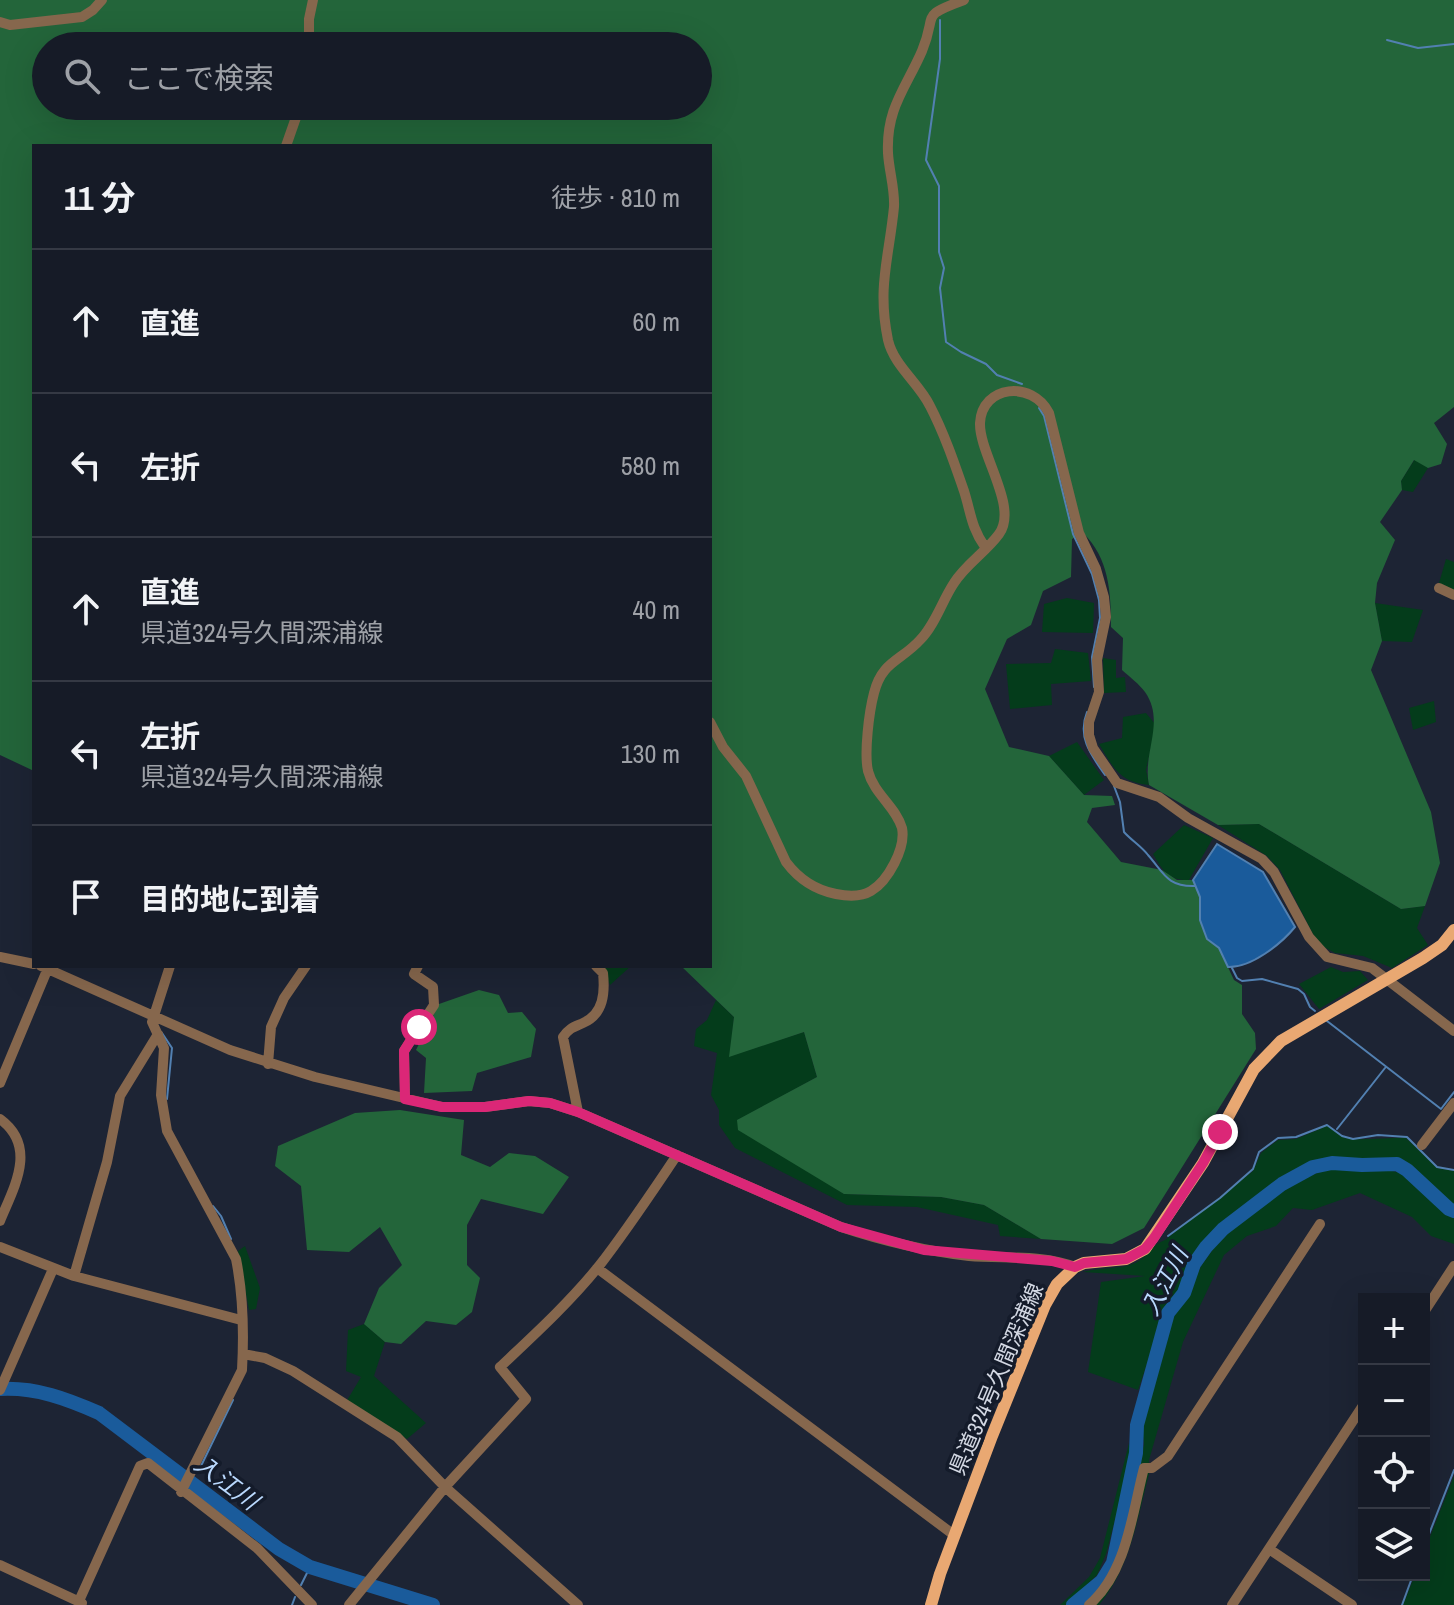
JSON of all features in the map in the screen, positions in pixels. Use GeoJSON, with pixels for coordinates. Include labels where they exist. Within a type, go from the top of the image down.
{"type":"FeatureCollection","features":[{"type":"Feature","properties":{"kind":"main road"},"geometry":{"type":"LineString","coordinates":[[1075,1267],[1084,1263],[1126,1259],[1145,1249],[1203,1163],[1254,1069],[1265,1055],[1307,1024],[1442,945],[1454,930]]}},
{"type":"Feature","properties":{"kind":"main road","name":"県道324号久間深浦線"},"geometry":{"type":"LineString","coordinates":[[931,1605],[954,1535],[1045,1305],[1057,1284],[1075,1267]]}},
{"type":"Feature","properties":{"kind":"street"},"geometry":{"type":"LineString","coordinates":[[0,22],[10,25],[82,17],[102,0]]}},
{"type":"Feature","properties":{"kind":"street"},"geometry":{"type":"LineString","coordinates":[[309,32],[313,0]]}},
{"type":"Feature","properties":{"kind":"street"},"geometry":{"type":"LineString","coordinates":[[964,0],[934,11],[923,49],[899,94],[891,118],[888,151],[894,204],[882,300],[889,344],[899,364],[928,401],[965,494],[974,531],[985,547]]}},
{"type":"Feature","properties":{"kind":"street"},"geometry":{"type":"LineString","coordinates":[[287,144],[295,120]]}},
{"type":"Feature","properties":{"kind":"street"},"geometry":{"type":"LineString","coordinates":[[712,726],[723,747],[746,776],[786,862],[794,872],[825,892],[862,895],[881,883],[903,837],[897,817],[877,791],[868,770],[873,696],[877,682],[893,660],[919,642],[968,563],[1000,533],[1005,509],[981,435],[980,421],[983,409],[991,400],[1001,394],[1025,392],[1044,402],[1049,413],[1079,533],[1096,569],[1104,597],[1106,617],[1097,660],[1099,692],[1089,722],[1093,748],[1117,783],[1159,797],[1188,818],[1262,859],[1274,872],[1309,937],[1327,957],[1360,964],[1386,979],[1454,1031]]}},
{"type":"Feature","properties":{"kind":"street"},"geometry":{"type":"LineString","coordinates":[[1439,588],[1454,595]]}},
{"type":"Feature","properties":{"kind":"street"},"geometry":{"type":"LineString","coordinates":[[0,957],[32,964]]}},
{"type":"Feature","properties":{"kind":"street"},"geometry":{"type":"LineString","coordinates":[[0,1083],[45,968]]}},
{"type":"Feature","properties":{"kind":"street"},"geometry":{"type":"LineString","coordinates":[[47,968],[268,1064],[442,1107],[485,1107],[529,1101],[550,1103],[578,1112],[841,1227],[881,1240],[924,1250],[1052,1261],[1075,1267]]}},
{"type":"Feature","properties":{"kind":"street"},"geometry":{"type":"LineString","coordinates":[[169,968],[152,1022],[164,1048],[161,1095],[167,1131],[236,1259],[241,1320],[248,1355],[182,1489]]}},
{"type":"Feature","properties":{"kind":"street"},"geometry":{"type":"LineString","coordinates":[[268,1064],[271,1027],[284,998],[305,968]]}},
{"type":"Feature","properties":{"kind":"street"},"geometry":{"type":"LineString","coordinates":[[405,1099],[404,1051],[434,1005],[433,987],[414,974],[417,968]]}},
{"type":"Feature","properties":{"kind":"street"},"geometry":{"type":"LineString","coordinates":[[578,1112],[563,1041],[569,1028],[588,1021],[604,1001],[603,973],[598,968]]}},
{"type":"Feature","properties":{"kind":"street"},"geometry":{"type":"LineString","coordinates":[[74,1276],[107,1162],[120,1096],[158,1034]]}},
{"type":"Feature","properties":{"kind":"street"},"geometry":{"type":"LineString","coordinates":[[1422,1145],[1454,1103]]}},
{"type":"Feature","properties":{"kind":"street"},"geometry":{"type":"LineString","coordinates":[[0,1119],[16,1136],[22,1155],[20,1171],[0,1221]]}},
{"type":"Feature","properties":{"kind":"street"},"geometry":{"type":"LineString","coordinates":[[349,1605],[445,1487],[526,1399],[500,1367],[548,1322],[597,1268],[629,1227],[677,1155]]}},
{"type":"Feature","properties":{"kind":"street"},"geometry":{"type":"LineString","coordinates":[[1089,1605],[1113,1576],[1144,1468],[1152,1468],[1168,1456],[1320,1224]]}},
{"type":"Feature","properties":{"kind":"street"},"geometry":{"type":"LineString","coordinates":[[0,1247],[74,1276],[241,1320]]}},
{"type":"Feature","properties":{"kind":"street"},"geometry":{"type":"LineString","coordinates":[[1430,1303],[1454,1266]]}},
{"type":"Feature","properties":{"kind":"street"},"geometry":{"type":"LineString","coordinates":[[597,1268],[954,1535]]}},
{"type":"Feature","properties":{"kind":"street"},"geometry":{"type":"LineString","coordinates":[[2,1385],[53,1269]]}},
{"type":"Feature","properties":{"kind":"street"},"geometry":{"type":"LineString","coordinates":[[248,1355],[265,1358],[293,1371],[397,1437],[445,1487],[578,1605]]}},
{"type":"Feature","properties":{"kind":"street"},"geometry":{"type":"LineString","coordinates":[[1232,1605],[1358,1413]]}},
{"type":"Feature","properties":{"kind":"street"},"geometry":{"type":"LineString","coordinates":[[0,1565],[80,1603],[144,1463],[152,1465],[257,1548],[312,1605]]}},
{"type":"Feature","properties":{"kind":"street"},"geometry":{"type":"LineString","coordinates":[[1269,1549],[1352,1605]]}},
{"type":"Feature","properties":{"kind":"green space"},"geometry":{"type":"Polygon","coordinates":[[[0,0],[1454,0],[1454,407],[1434,423],[1447,444],[1441,464],[1428,468],[1414,460],[1401,481],[1402,490],[1380,522],[1395,540],[1377,583],[1375,603],[1382,641],[1371,670],[1431,812],[1440,863],[1425,906],[1401,909],[1259,824],[1218,825],[1149,785],[1148,761],[1154,726],[1151,703],[1143,689],[1122,670],[1123,638],[1111,627],[1107,576],[1098,553],[1083,533],[1072,539],[1071,577],[1043,591],[1031,625],[1007,639],[985,689],[1009,747],[1049,756],[1084,795],[1112,796],[1115,805],[1092,808],[1087,822],[1121,862],[1162,870],[1177,880],[1193,880],[1200,897],[1200,920],[1207,939],[1219,948],[1234,980],[1242,985],[1242,1014],[1255,1033],[1256,1049],[1144,1228],[1112,1244],[1041,1239],[984,1205],[941,1197],[844,1194],[738,1130],[737,1120],[817,1077],[804,1032],[729,1057],[734,1017],[683,968],[712,968],[712,144],[32,144],[32,770],[0,755],[0,0]]]}},
{"type":"Feature","properties":{"kind":"green space"},"geometry":{"type":"Polygon","coordinates":[[[1415,459],[1428,468],[1413,492],[1402,490],[1401,481],[1415,459]]]}},
{"type":"Feature","properties":{"kind":"green space"},"geometry":{"type":"Polygon","coordinates":[[[1446,559],[1454,562],[1454,591],[1439,583],[1446,559]]]}},
{"type":"Feature","properties":{"kind":"green space"},"geometry":{"type":"Polygon","coordinates":[[[1067,598],[1094,603],[1093,633],[1042,632],[1044,604],[1067,598]]]}},
{"type":"Feature","properties":{"kind":"green space"},"geometry":{"type":"Polygon","coordinates":[[[1375,603],[1423,610],[1412,642],[1382,641],[1375,603]]]}},
{"type":"Feature","properties":{"kind":"green space"},"geometry":{"type":"Polygon","coordinates":[[[1055,649],[1088,653],[1091,681],[1051,684],[1052,705],[1010,709],[1006,664],[1051,663],[1055,649]]]}},
{"type":"Feature","properties":{"kind":"green space"},"geometry":{"type":"Polygon","coordinates":[[[1103,658],[1116,660],[1116,678],[1125,677],[1126,692],[1104,693],[1103,658]]]}},
{"type":"Feature","properties":{"kind":"green space"},"geometry":{"type":"Polygon","coordinates":[[[1434,701],[1436,722],[1413,730],[1409,708],[1434,701]]]}},
{"type":"Feature","properties":{"kind":"green space"},"geometry":{"type":"Polygon","coordinates":[[[1146,713],[1156,725],[1146,770],[1149,785],[1124,777],[1099,744],[1122,738],[1123,717],[1146,713]]]}},
{"type":"Feature","properties":{"kind":"green space"},"geometry":{"type":"Polygon","coordinates":[[[1077,742],[1104,780],[1084,795],[1049,756],[1077,742]]]}},
{"type":"Feature","properties":{"kind":"green space"},"geometry":{"type":"Polygon","coordinates":[[[1259,824],[1401,909],[1425,906],[1417,928],[1428,945],[1392,968],[1363,956],[1335,953],[1324,947],[1314,936],[1280,870],[1267,856],[1218,825],[1259,824]]]}},
{"type":"Feature","properties":{"kind":"green space"},"geometry":{"type":"Polygon","coordinates":[[[1184,825],[1213,838],[1189,880],[1176,879],[1167,873],[1153,854],[1184,825]]]}},
{"type":"Feature","properties":{"kind":"green space"},"geometry":{"type":"Polygon","coordinates":[[[1331,967],[1343,972],[1360,971],[1368,980],[1319,1009],[1299,984],[1331,967]]]}},
{"type":"Feature","properties":{"kind":"green space"},"geometry":{"type":"Polygon","coordinates":[[[604,968],[629,968],[610,985],[604,968]]]}},
{"type":"Feature","properties":{"kind":"green space"},"geometry":{"type":"Polygon","coordinates":[[[479,990],[499,995],[508,1013],[522,1012],[536,1029],[531,1057],[477,1073],[472,1091],[424,1093],[426,1058],[416,1050],[439,1004],[479,990]]]}},
{"type":"Feature","properties":{"kind":"green space"},"geometry":{"type":"Polygon","coordinates":[[[716,1000],[734,1017],[730,1056],[804,1032],[817,1077],[738,1120],[844,1194],[941,1197],[984,1205],[1041,1239],[1000,1236],[998,1225],[917,1207],[847,1205],[735,1148],[719,1125],[719,1110],[711,1095],[717,1053],[694,1046],[696,1029],[707,1020],[716,1000]]]}},
{"type":"Feature","properties":{"kind":"green space"},"geometry":{"type":"Polygon","coordinates":[[[400,1110],[464,1120],[461,1155],[490,1167],[509,1153],[535,1156],[569,1177],[543,1214],[481,1199],[467,1225],[467,1265],[480,1278],[472,1312],[456,1325],[426,1321],[401,1344],[385,1342],[364,1324],[379,1288],[402,1265],[380,1227],[349,1252],[307,1250],[301,1186],[275,1166],[278,1146],[355,1113],[400,1110]]]}},
{"type":"Feature","properties":{"kind":"green space"},"geometry":{"type":"Polygon","coordinates":[[[1327,1126],[1347,1138],[1406,1138],[1437,1168],[1454,1171],[1454,1207],[1404,1163],[1327,1160],[1291,1171],[1197,1248],[1186,1279],[1167,1306],[1138,1390],[1088,1372],[1101,1282],[1145,1276],[1083,1272],[1122,1267],[1139,1261],[1253,1171],[1261,1153],[1278,1140],[1296,1139],[1327,1126]]]}},
{"type":"Feature","properties":{"kind":"green space"},"geometry":{"type":"Polygon","coordinates":[[[1328,1169],[1385,1169],[1400,1173],[1454,1215],[1454,1244],[1431,1236],[1412,1217],[1360,1193],[1312,1210],[1293,1208],[1276,1226],[1247,1236],[1224,1255],[1183,1342],[1125,1559],[1110,1591],[1099,1605],[1081,1605],[1104,1583],[1114,1563],[1144,1444],[1141,1422],[1161,1342],[1175,1308],[1187,1298],[1201,1266],[1216,1245],[1238,1224],[1291,1183],[1328,1169]]]}},
{"type":"Feature","properties":{"kind":"green space"},"geometry":{"type":"Polygon","coordinates":[[[245,1246],[260,1288],[256,1309],[249,1310],[238,1251],[245,1246]]]}},
{"type":"Feature","properties":{"kind":"green space"},"geometry":{"type":"Polygon","coordinates":[[[364,1324],[385,1342],[374,1376],[426,1423],[407,1439],[346,1402],[361,1377],[346,1371],[348,1330],[364,1324]]]}},
{"type":"Feature","properties":{"kind":"green space"},"geometry":{"type":"Polygon","coordinates":[[[1129,1443],[1132,1455],[1106,1554],[1097,1575],[1066,1605],[1060,1605],[1089,1577],[1100,1558],[1129,1443]]]}},
{"type":"Feature","properties":{"kind":"green space"},"geometry":{"type":"Polygon","coordinates":[[[1454,1476],[1454,1605],[1403,1605],[1413,1581],[1430,1581],[1430,1537],[1454,1476]]]}},
{"type":"Feature","properties":{"kind":"water"},"geometry":{"type":"Polygon","coordinates":[[[1217,844],[1263,872],[1295,927],[1265,954],[1237,966],[1228,967],[1219,948],[1207,939],[1200,920],[1200,897],[1193,880],[1217,844]]]}},
{"type":"Feature","properties":{"kind":"waterway"},"geometry":{"type":"LineString","coordinates":[[940,20],[940,59],[926,160],[939,186],[939,252],[944,268],[940,288],[946,342],[986,364],[997,375],[1022,384]]}},
{"type":"Feature","properties":{"kind":"waterway"},"geometry":{"type":"LineString","coordinates":[[1387,40],[1418,48],[1454,44]]}},
{"type":"Feature","properties":{"kind":"waterway"},"geometry":{"type":"LineString","coordinates":[[1039,408],[1044,416],[1073,534],[1092,574],[1099,600],[1100,618],[1092,657],[1094,687]]}},
{"type":"Feature","properties":{"kind":"waterway"},"geometry":{"type":"LineString","coordinates":[[1087,712],[1085,738],[1105,775]]}},
{"type":"Feature","properties":{"kind":"waterway"},"geometry":{"type":"LineString","coordinates":[[1114,786],[1120,802],[1124,832],[1167,878],[1178,884],[1195,886]]}},
{"type":"Feature","properties":{"kind":"waterway"},"geometry":{"type":"LineString","coordinates":[[1232,968],[1242,981],[1262,979],[1298,989],[1315,1011]]}},
{"type":"Feature","properties":{"kind":"waterway"},"geometry":{"type":"LineString","coordinates":[[1327,1021],[1441,1109],[1454,1092]]}},
{"type":"Feature","properties":{"kind":"waterway"},"geometry":{"type":"LineString","coordinates":[[162,1033],[172,1048],[167,1099]]}},
{"type":"Feature","properties":{"kind":"waterway"},"geometry":{"type":"LineString","coordinates":[[1337,1129],[1385,1068]]}},
{"type":"Feature","properties":{"kind":"waterway"},"geometry":{"type":"LineString","coordinates":[[1168,1236],[1253,1169],[1259,1152],[1278,1138],[1296,1137],[1327,1125],[1342,1136],[1353,1139],[1378,1135],[1407,1137],[1437,1167],[1454,1170]]}},
{"type":"Feature","properties":{"kind":"waterway","name":"入江川"},"geometry":{"type":"LineString","coordinates":[[1073,1605],[1102,1581],[1113,1563],[1136,1453],[1137,1425],[1168,1313],[1184,1293],[1194,1264],[1223,1229],[1282,1184],[1313,1167],[1332,1163],[1397,1164],[1454,1211]]}},
{"type":"Feature","properties":{"kind":"waterway"},"geometry":{"type":"LineString","coordinates":[[213,1206],[231,1239]]}},
{"type":"Feature","properties":{"kind":"waterway","name":"入江川"},"geometry":{"type":"LineString","coordinates":[[0,1389],[51,1395],[99,1413],[279,1549],[310,1567],[433,1605]]}},
{"type":"Feature","properties":{"kind":"waterway"},"geometry":{"type":"LineString","coordinates":[[200,1468],[233,1400]]}},
{"type":"Feature","properties":{"kind":"waterway"},"geometry":{"type":"LineString","coordinates":[[1430,1532],[1454,1470]]}},
{"type":"Feature","properties":{"kind":"waterway"},"geometry":{"type":"LineString","coordinates":[[301,1585],[310,1567]]}},
{"type":"Feature","properties":{"kind":"waterway"},"geometry":{"type":"LineString","coordinates":[[1402,1605],[1411,1581]]}},
{"type":"Feature","properties":{"kind":"waterway"},"geometry":{"type":"LineString","coordinates":[[292,1605],[295,1597]]}},
{"type":"Feature","properties":{"kind":"route"},"geometry":{"type":"LineString","coordinates":[[419,1027],[404,1051],[405,1099],[442,1107],[485,1107],[529,1101],[550,1103],[578,1112],[841,1227],[924,1250],[1052,1261],[1075,1267],[1084,1263],[1126,1259],[1145,1249],[1154,1238],[1220,1132]]}}]}
